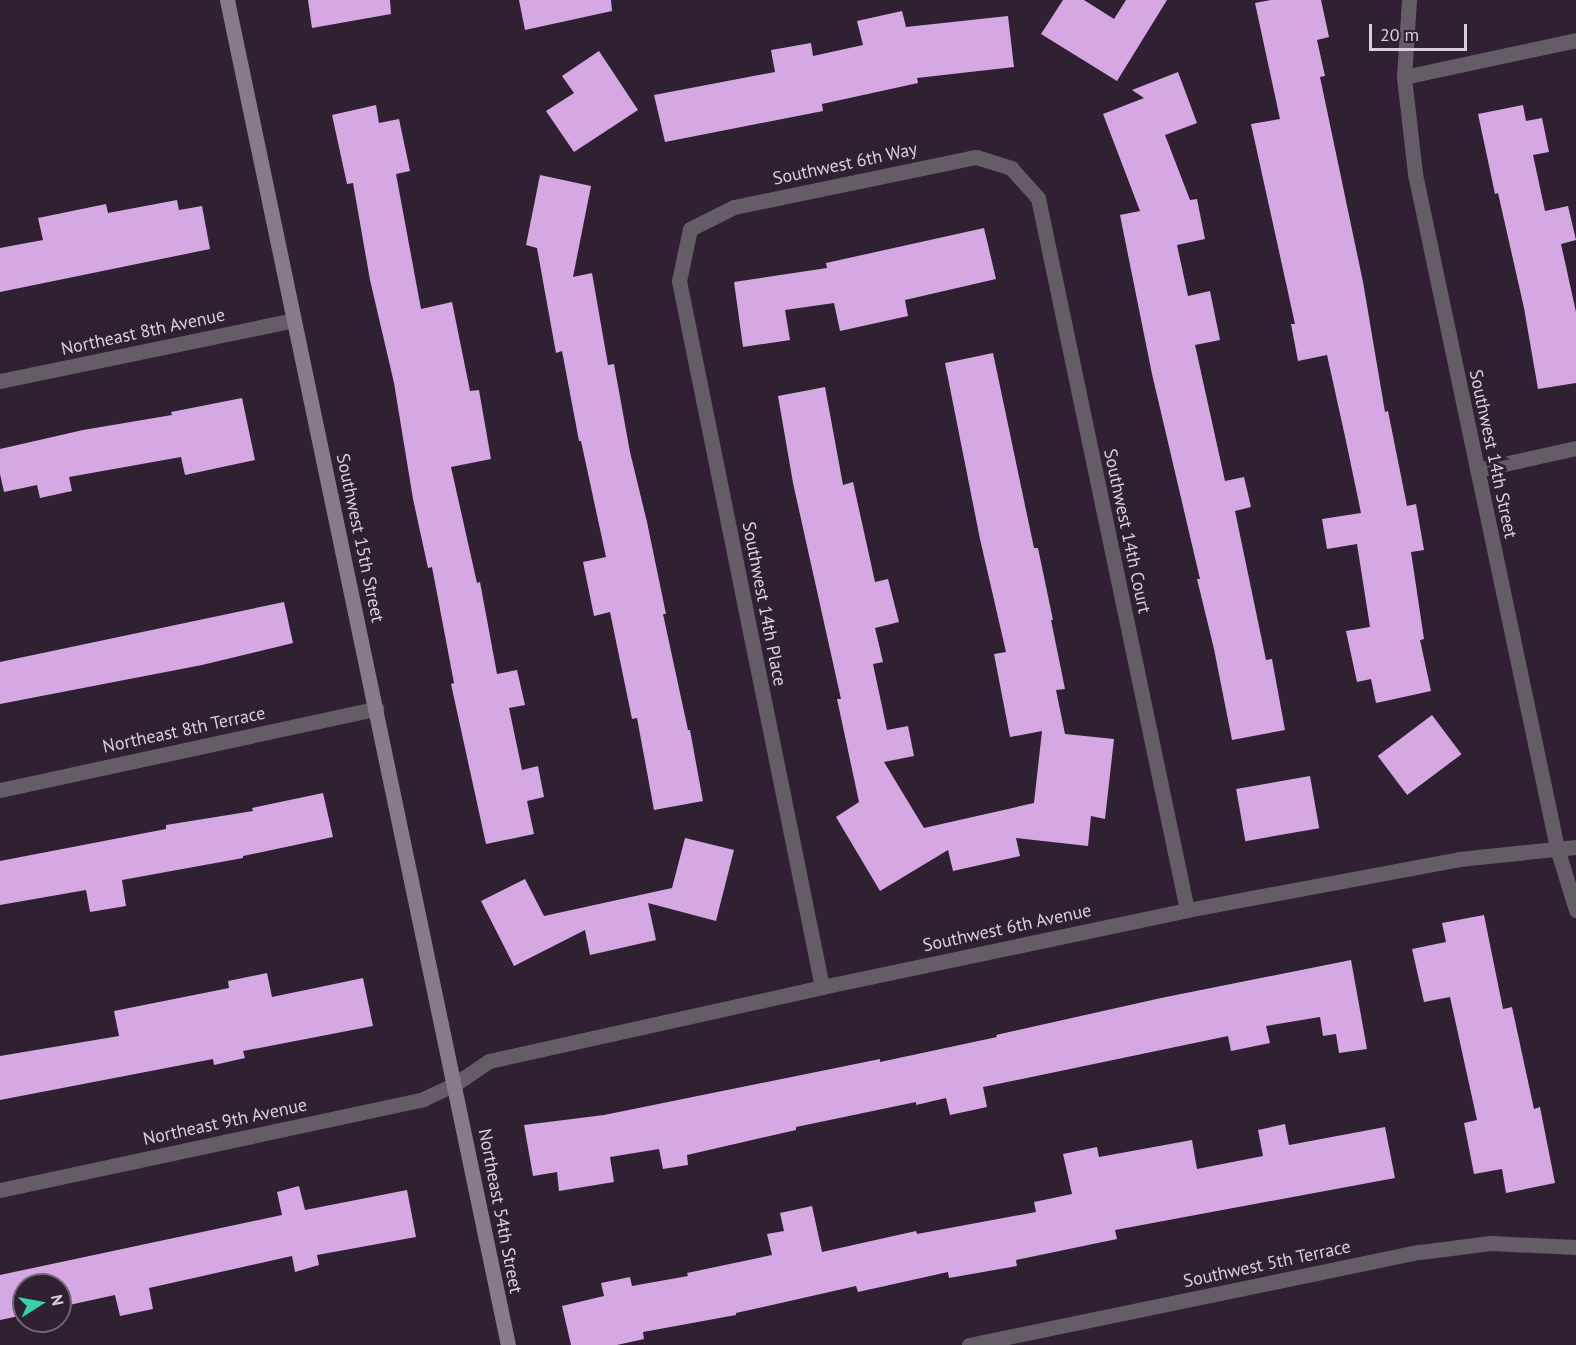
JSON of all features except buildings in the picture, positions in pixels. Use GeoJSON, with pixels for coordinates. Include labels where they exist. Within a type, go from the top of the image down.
{"type":"FeatureCollection","features":[{"type":"Feature","properties":{"kind":"street","name":"Southwest 15th Street"},"geometry":{"type":"LineString","coordinates":[[228,0],[455,1084]]}},
{"type":"Feature","properties":{"kind":"street","name":"Southwest 14th Street"},"geometry":{"type":"LineString","coordinates":[[1409,0],[1404,77],[1415,174],[1557,848],[1576,910]]}},
{"type":"Feature","properties":{"kind":"street"},"geometry":{"type":"LineString","coordinates":[[1404,77],[1576,40]]}},
{"type":"Feature","properties":{"kind":"street","name":"Southwest 6th Way"},"geometry":{"type":"LineString","coordinates":[[690,229],[734,207],[976,158],[1011,168]]}},
{"type":"Feature","properties":{"kind":"street","name":"Southwest 14th Court"},"geometry":{"type":"LineString","coordinates":[[1011,168],[1038,198],[1187,910]]}},
{"type":"Feature","properties":{"kind":"street","name":"Southwest 14th Place"},"geometry":{"type":"LineString","coordinates":[[690,229],[679,281],[822,987]]}},
{"type":"Feature","properties":{"kind":"street","name":"Northeast 8th Avenue"},"geometry":{"type":"LineString","coordinates":[[0,381],[294,320]]}},
{"type":"Feature","properties":{"kind":"street"},"geometry":{"type":"LineString","coordinates":[[1477,470],[1576,448]]}},
{"type":"Feature","properties":{"kind":"street","name":"Northeast 8th Terrace"},"geometry":{"type":"LineString","coordinates":[[0,789],[376,709]]}},
{"type":"Feature","properties":{"kind":"street","name":"Southwest 6th Avenue"},"geometry":{"type":"LineString","coordinates":[[455,1084],[489,1061],[822,987],[1187,910],[1459,859],[1576,847]]}},
{"type":"Feature","properties":{"kind":"street","name":"Northeast 9th Avenue"},"geometry":{"type":"LineString","coordinates":[[0,1190],[412,1101],[455,1084]]}},
{"type":"Feature","properties":{"kind":"street","name":"Northeast 54th Street"},"geometry":{"type":"LineString","coordinates":[[455,1084],[508,1345]]}},
{"type":"Feature","properties":{"kind":"street","name":"Southwest 5th Terrace"},"geometry":{"type":"LineString","coordinates":[[969,1345],[1420,1252],[1490,1243],[1576,1247]]}}]}
